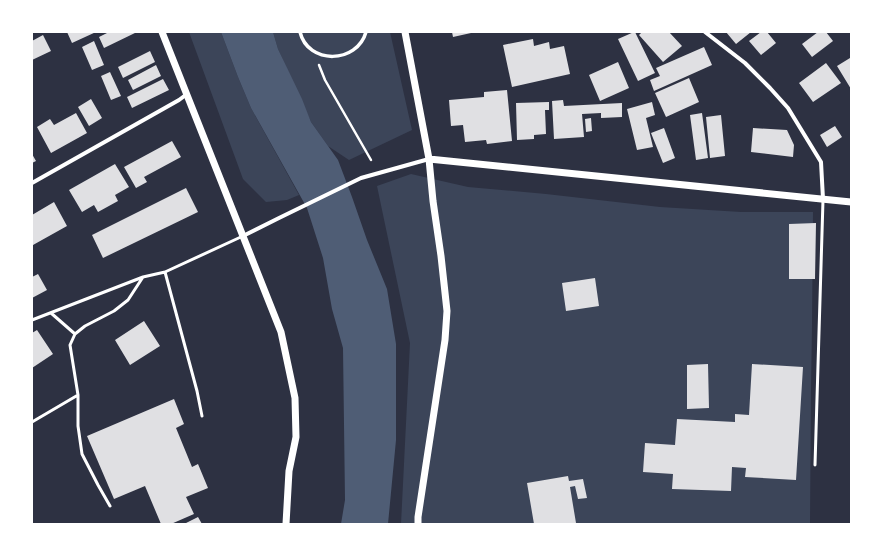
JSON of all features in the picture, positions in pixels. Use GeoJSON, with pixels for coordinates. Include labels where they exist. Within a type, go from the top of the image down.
{"type":"FeatureCollection","features":[{"type":"Feature","properties":{"kind":"street"},"geometry":{"type":"LineString","coordinates":[[162,32],[282,332],[295,398],[296,437],[289,471],[286,524]]}},
{"type":"Feature","properties":{"kind":"street"},"geometry":{"type":"LineString","coordinates":[[300,32],[301,36],[312,50],[329,56],[338,56],[354,50],[361,43],[366,32]]}},
{"type":"Feature","properties":{"kind":"street"},"geometry":{"type":"LineString","coordinates":[[405,32],[429,159],[446,311],[445,340],[418,524]]}},
{"type":"Feature","properties":{"kind":"street"},"geometry":{"type":"LineString","coordinates":[[705,32],[745,64],[788,108],[821,162],[823,200]]}},
{"type":"Feature","properties":{"kind":"street"},"geometry":{"type":"LineString","coordinates":[[32,183],[179,100],[186,94]]}},
{"type":"Feature","properties":{"kind":"street"},"geometry":{"type":"LineString","coordinates":[[243,236],[361,178],[429,159],[851,202]]}},
{"type":"Feature","properties":{"kind":"lane"},"geometry":{"type":"LineString","coordinates":[[815,465],[823,200]]}},
{"type":"Feature","properties":{"kind":"lane"},"geometry":{"type":"LineString","coordinates":[[32,320],[143,277],[165,272],[243,236]]}},
{"type":"Feature","properties":{"kind":"lane"},"geometry":{"type":"LineString","coordinates":[[165,272],[197,391],[202,416]]}},
{"type":"Feature","properties":{"kind":"lane"},"geometry":{"type":"LineString","coordinates":[[110,506],[82,454],[78,426],[78,395],[70,346],[76,334],[85,326],[114,311],[128,300],[143,277]]}},
{"type":"Feature","properties":{"kind":"lane"},"geometry":{"type":"LineString","coordinates":[[51,313],[76,334]]}},
{"type":"Feature","properties":{"kind":"lane"},"geometry":{"type":"LineString","coordinates":[[32,422],[78,395]]}},
{"type":"Feature","properties":{"kind":"path"},"geometry":{"type":"LineString","coordinates":[[312,50],[325,80],[371,160]]}},
{"type":"Feature","properties":{"kind":"shaded area"},"geometry":{"type":"Polygon","coordinates":[[[189,32],[221,32],[251,108],[299,195],[287,200],[266,202],[243,179],[189,32]]]}},
{"type":"Feature","properties":{"kind":"shaded area"},"geometry":{"type":"Polygon","coordinates":[[[221,32],[273,32],[278,49],[302,99],[311,122],[338,160],[367,240],[387,289],[396,344],[396,440],[388,524],[341,524],[345,500],[343,348],[332,309],[323,258],[307,208],[251,108],[221,32]]]}},
{"type":"Feature","properties":{"kind":"shaded area"},"geometry":{"type":"Polygon","coordinates":[[[273,32],[390,32],[412,130],[349,160],[328,146],[311,122],[278,49],[273,32]]]}},
{"type":"Feature","properties":{"kind":"shaded area"},"geometry":{"type":"Polygon","coordinates":[[[411,174],[468,187],[660,207],[741,212],[813,212],[810,524],[401,524],[410,343],[377,186],[411,174]]]}},
{"type":"Feature","properties":{"kind":"building"},"geometry":{"type":"Polygon","coordinates":[[[67,32],[96,32],[72,43],[67,32]]]}},
{"type":"Feature","properties":{"kind":"building"},"geometry":{"type":"Polygon","coordinates":[[[109,32],[137,32],[104,48],[99,37],[109,32]]]}},
{"type":"Feature","properties":{"kind":"building"},"geometry":{"type":"Polygon","coordinates":[[[452,32],[470,32],[471,33],[453,37],[452,32]]]}},
{"type":"Feature","properties":{"kind":"building"},"geometry":{"type":"Polygon","coordinates":[[[634,32],[655,73],[638,81],[618,39],[634,32]]]}},
{"type":"Feature","properties":{"kind":"building"},"geometry":{"type":"Polygon","coordinates":[[[642,32],[669,32],[682,46],[663,62],[639,35],[642,32]]]}},
{"type":"Feature","properties":{"kind":"building"},"geometry":{"type":"Polygon","coordinates":[[[726,32],[751,32],[736,44],[726,32]]]}},
{"type":"Feature","properties":{"kind":"building"},"geometry":{"type":"Polygon","coordinates":[[[761,32],[767,32],[776,43],[761,55],[749,41],[761,32]]]}},
{"type":"Feature","properties":{"kind":"building"},"geometry":{"type":"Polygon","coordinates":[[[818,32],[826,32],[833,41],[812,57],[802,44],[818,32]]]}},
{"type":"Feature","properties":{"kind":"building"},"geometry":{"type":"Polygon","coordinates":[[[43,35],[51,51],[32,60],[32,41],[43,35]]]}},
{"type":"Feature","properties":{"kind":"building"},"geometry":{"type":"Polygon","coordinates":[[[533,39],[534,46],[549,42],[550,49],[564,46],[570,74],[512,87],[503,45],[533,39]]]}},
{"type":"Feature","properties":{"kind":"building"},"geometry":{"type":"Polygon","coordinates":[[[94,41],[104,65],[92,70],[82,47],[94,41]]]}},
{"type":"Feature","properties":{"kind":"building"},"geometry":{"type":"Polygon","coordinates":[[[704,47],[712,65],[654,91],[650,80],[660,76],[656,68],[704,47]]]}},
{"type":"Feature","properties":{"kind":"building"},"geometry":{"type":"Polygon","coordinates":[[[150,51],[155,62],[123,78],[118,67],[150,51]]]}},
{"type":"Feature","properties":{"kind":"building"},"geometry":{"type":"Polygon","coordinates":[[[850,58],[851,60],[851,89],[837,66],[850,58]]]}},
{"type":"Feature","properties":{"kind":"building"},"geometry":{"type":"Polygon","coordinates":[[[618,62],[629,88],[600,101],[589,75],[618,62]]]}},
{"type":"Feature","properties":{"kind":"building"},"geometry":{"type":"Polygon","coordinates":[[[826,63],[841,83],[813,102],[799,83],[826,63]]]}},
{"type":"Feature","properties":{"kind":"building"},"geometry":{"type":"Polygon","coordinates":[[[156,65],[161,76],[133,90],[128,80],[156,65]]]}},
{"type":"Feature","properties":{"kind":"building"},"geometry":{"type":"Polygon","coordinates":[[[110,72],[121,96],[111,100],[101,76],[110,72]]]}},
{"type":"Feature","properties":{"kind":"building"},"geometry":{"type":"Polygon","coordinates":[[[689,78],[699,102],[666,117],[655,93],[689,78]]]}},
{"type":"Feature","properties":{"kind":"building"},"geometry":{"type":"Polygon","coordinates":[[[163,79],[169,90],[132,108],[127,97],[163,79]]]}},
{"type":"Feature","properties":{"kind":"building"},"geometry":{"type":"Polygon","coordinates":[[[507,90],[512,141],[487,144],[486,140],[465,142],[463,125],[451,126],[449,100],[484,97],[484,92],[507,90]]]}},
{"type":"Feature","properties":{"kind":"building"},"geometry":{"type":"Polygon","coordinates":[[[91,99],[102,118],[89,126],[78,107],[91,99]]]}},
{"type":"Feature","properties":{"kind":"building"},"geometry":{"type":"Polygon","coordinates":[[[563,100],[564,106],[622,103],[622,117],[601,118],[601,113],[582,114],[584,137],[554,139],[552,101],[563,100]]]}},
{"type":"Feature","properties":{"kind":"building"},"geometry":{"type":"Polygon","coordinates":[[[549,102],[549,110],[545,110],[546,134],[534,135],[534,139],[517,140],[516,103],[549,102]]]}},
{"type":"Feature","properties":{"kind":"building"},"geometry":{"type":"Polygon","coordinates":[[[652,102],[655,115],[646,118],[653,147],[637,150],[627,109],[652,102]]]}},
{"type":"Feature","properties":{"kind":"building"},"geometry":{"type":"Polygon","coordinates":[[[76,113],[87,133],[51,153],[37,127],[50,119],[54,125],[76,113]]]}},
{"type":"Feature","properties":{"kind":"building"},"geometry":{"type":"Polygon","coordinates":[[[702,113],[708,158],[696,160],[690,115],[702,113]]]}},
{"type":"Feature","properties":{"kind":"building"},"geometry":{"type":"Polygon","coordinates":[[[721,115],[725,156],[710,158],[706,117],[721,115]]]}},
{"type":"Feature","properties":{"kind":"building"},"geometry":{"type":"Polygon","coordinates":[[[591,118],[592,131],[586,132],[585,119],[591,118]]]}},
{"type":"Feature","properties":{"kind":"building"},"geometry":{"type":"Polygon","coordinates":[[[835,126],[842,137],[827,147],[820,135],[835,126]]]}},
{"type":"Feature","properties":{"kind":"building"},"geometry":{"type":"Polygon","coordinates":[[[664,128],[675,158],[663,163],[651,133],[664,128]]]}},
{"type":"Feature","properties":{"kind":"building"},"geometry":{"type":"Polygon","coordinates":[[[753,128],[787,130],[794,145],[793,157],[751,152],[753,128]]]}},
{"type":"Feature","properties":{"kind":"building"},"geometry":{"type":"Polygon","coordinates":[[[172,141],[181,157],[144,177],[147,182],[136,188],[124,167],[172,141]]]}},
{"type":"Feature","properties":{"kind":"building"},"geometry":{"type":"Polygon","coordinates":[[[32,154],[36,161],[32,163],[32,154]]]}},
{"type":"Feature","properties":{"kind":"building"},"geometry":{"type":"Polygon","coordinates":[[[115,164],[129,187],[115,195],[118,201],[98,212],[94,205],[82,212],[69,190],[115,164]]]}},
{"type":"Feature","properties":{"kind":"building"},"geometry":{"type":"Polygon","coordinates":[[[186,188],[198,212],[103,258],[92,235],[186,188]]]}},
{"type":"Feature","properties":{"kind":"building"},"geometry":{"type":"Polygon","coordinates":[[[54,202],[67,226],[33,245],[32,215],[54,202]]]}},
{"type":"Feature","properties":{"kind":"building"},"geometry":{"type":"Polygon","coordinates":[[[816,223],[815,279],[789,279],[789,224],[816,223]]]}},
{"type":"Feature","properties":{"kind":"building"},"geometry":{"type":"Polygon","coordinates":[[[38,274],[47,290],[32,298],[32,277],[38,274]]]}},
{"type":"Feature","properties":{"kind":"building"},"geometry":{"type":"Polygon","coordinates":[[[595,278],[599,306],[566,311],[562,283],[595,278]]]}},
{"type":"Feature","properties":{"kind":"building"},"geometry":{"type":"Polygon","coordinates":[[[144,321],[160,346],[130,365],[115,340],[144,321]]]}},
{"type":"Feature","properties":{"kind":"building"},"geometry":{"type":"Polygon","coordinates":[[[37,330],[53,354],[32,368],[32,333],[37,330]]]}},
{"type":"Feature","properties":{"kind":"building"},"geometry":{"type":"Polygon","coordinates":[[[708,364],[709,408],[687,409],[687,365],[708,364]]]}},
{"type":"Feature","properties":{"kind":"building"},"geometry":{"type":"Polygon","coordinates":[[[752,364],[803,367],[796,480],[745,477],[746,468],[732,467],[731,491],[672,489],[673,474],[643,472],[645,443],[675,445],[677,419],[735,422],[735,414],[749,415],[752,364]]]}},
{"type":"Feature","properties":{"kind":"building"},"geometry":{"type":"Polygon","coordinates":[[[174,399],[184,424],[176,428],[192,467],[198,464],[208,488],[186,497],[194,514],[171,524],[161,524],[145,486],[114,499],[87,436],[174,399]]]}},
{"type":"Feature","properties":{"kind":"building"},"geometry":{"type":"Polygon","coordinates":[[[568,476],[569,481],[583,479],[587,498],[578,499],[575,486],[570,487],[576,523],[534,524],[527,483],[568,476]]]}},
{"type":"Feature","properties":{"kind":"building"},"geometry":{"type":"Polygon","coordinates":[[[198,517],[202,524],[184,524],[198,517]]]}}]}
